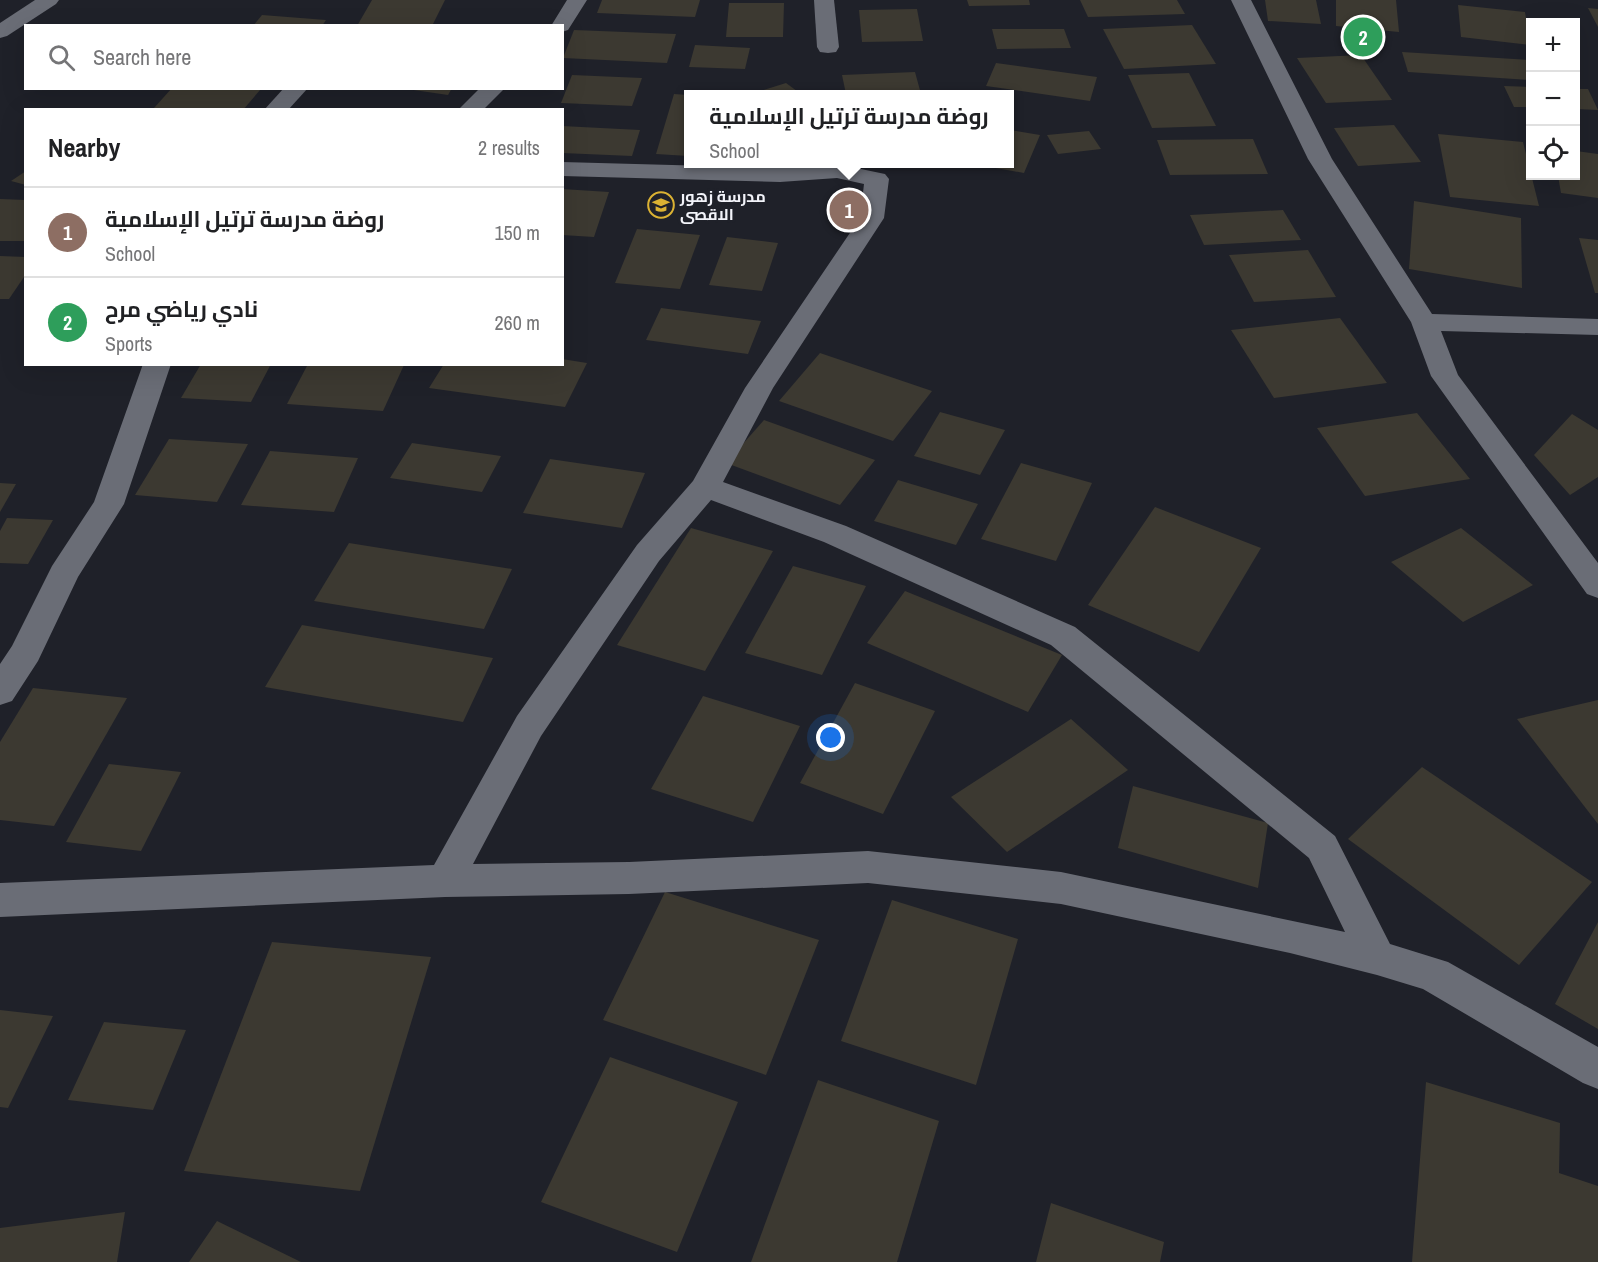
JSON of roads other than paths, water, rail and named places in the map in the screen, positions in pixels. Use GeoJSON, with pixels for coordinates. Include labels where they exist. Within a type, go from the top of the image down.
{"type":"FeatureCollection","features":[{"type":"Feature","properties":{"kind":"street"},"geometry":{"type":"LineString","coordinates":[[0,32],[49,0]]}},
{"type":"Feature","properties":{"kind":"street"},"geometry":{"type":"LineString","coordinates":[[562,24],[577,0]]}},
{"type":"Feature","properties":{"kind":"street"},"geometry":{"type":"LineString","coordinates":[[824,0],[828,47]]}},
{"type":"Feature","properties":{"kind":"street"},"geometry":{"type":"LineString","coordinates":[[1241,0],[1320,159],[1424,322],[1445,376],[1596,580]]}},
{"type":"Feature","properties":{"kind":"street"},"geometry":{"type":"LineString","coordinates":[[277,108],[295,90]]}},
{"type":"Feature","properties":{"kind":"street"},"geometry":{"type":"LineString","coordinates":[[471,108],[492,90]]}},
{"type":"Feature","properties":{"kind":"street"},"geometry":{"type":"LineString","coordinates":[[445,881],[529,726],[648,553],[705,487],[759,388],[872,218],[877,179],[837,171],[780,175],[564,169]]}},
{"type":"Feature","properties":{"kind":"street"},"geometry":{"type":"LineString","coordinates":[[1424,322],[1598,327]]}},
{"type":"Feature","properties":{"kind":"street"},"geometry":{"type":"LineString","coordinates":[[0,692],[26,652],[63,574],[109,504],[156,366]]}},
{"type":"Feature","properties":{"kind":"street"},"geometry":{"type":"LineString","coordinates":[[705,487],[834,534],[1063,636],[1322,847],[1377,957]]}},
{"type":"Feature","properties":{"kind":"street"},"geometry":{"type":"LineString","coordinates":[[0,900],[445,881],[628,878],[868,867],[1061,888],[1290,936],[1377,957],[1434,975],[1598,1069]]}},
{"type":"Feature","properties":{"kind":"place","name":"نادي رياضي مرح"},"geometry":{"type":"Point","coordinates":[1363,37]}},
{"type":"Feature","properties":{"kind":"place","name":"مدرسة زهور الاقصى"},"geometry":{"type":"Point","coordinates":[661,205]}},
{"type":"Feature","properties":{"kind":"place","name":"روضة مدرسة ترتيل الإسلامية"},"geometry":{"type":"Point","coordinates":[849,210]}}]}
